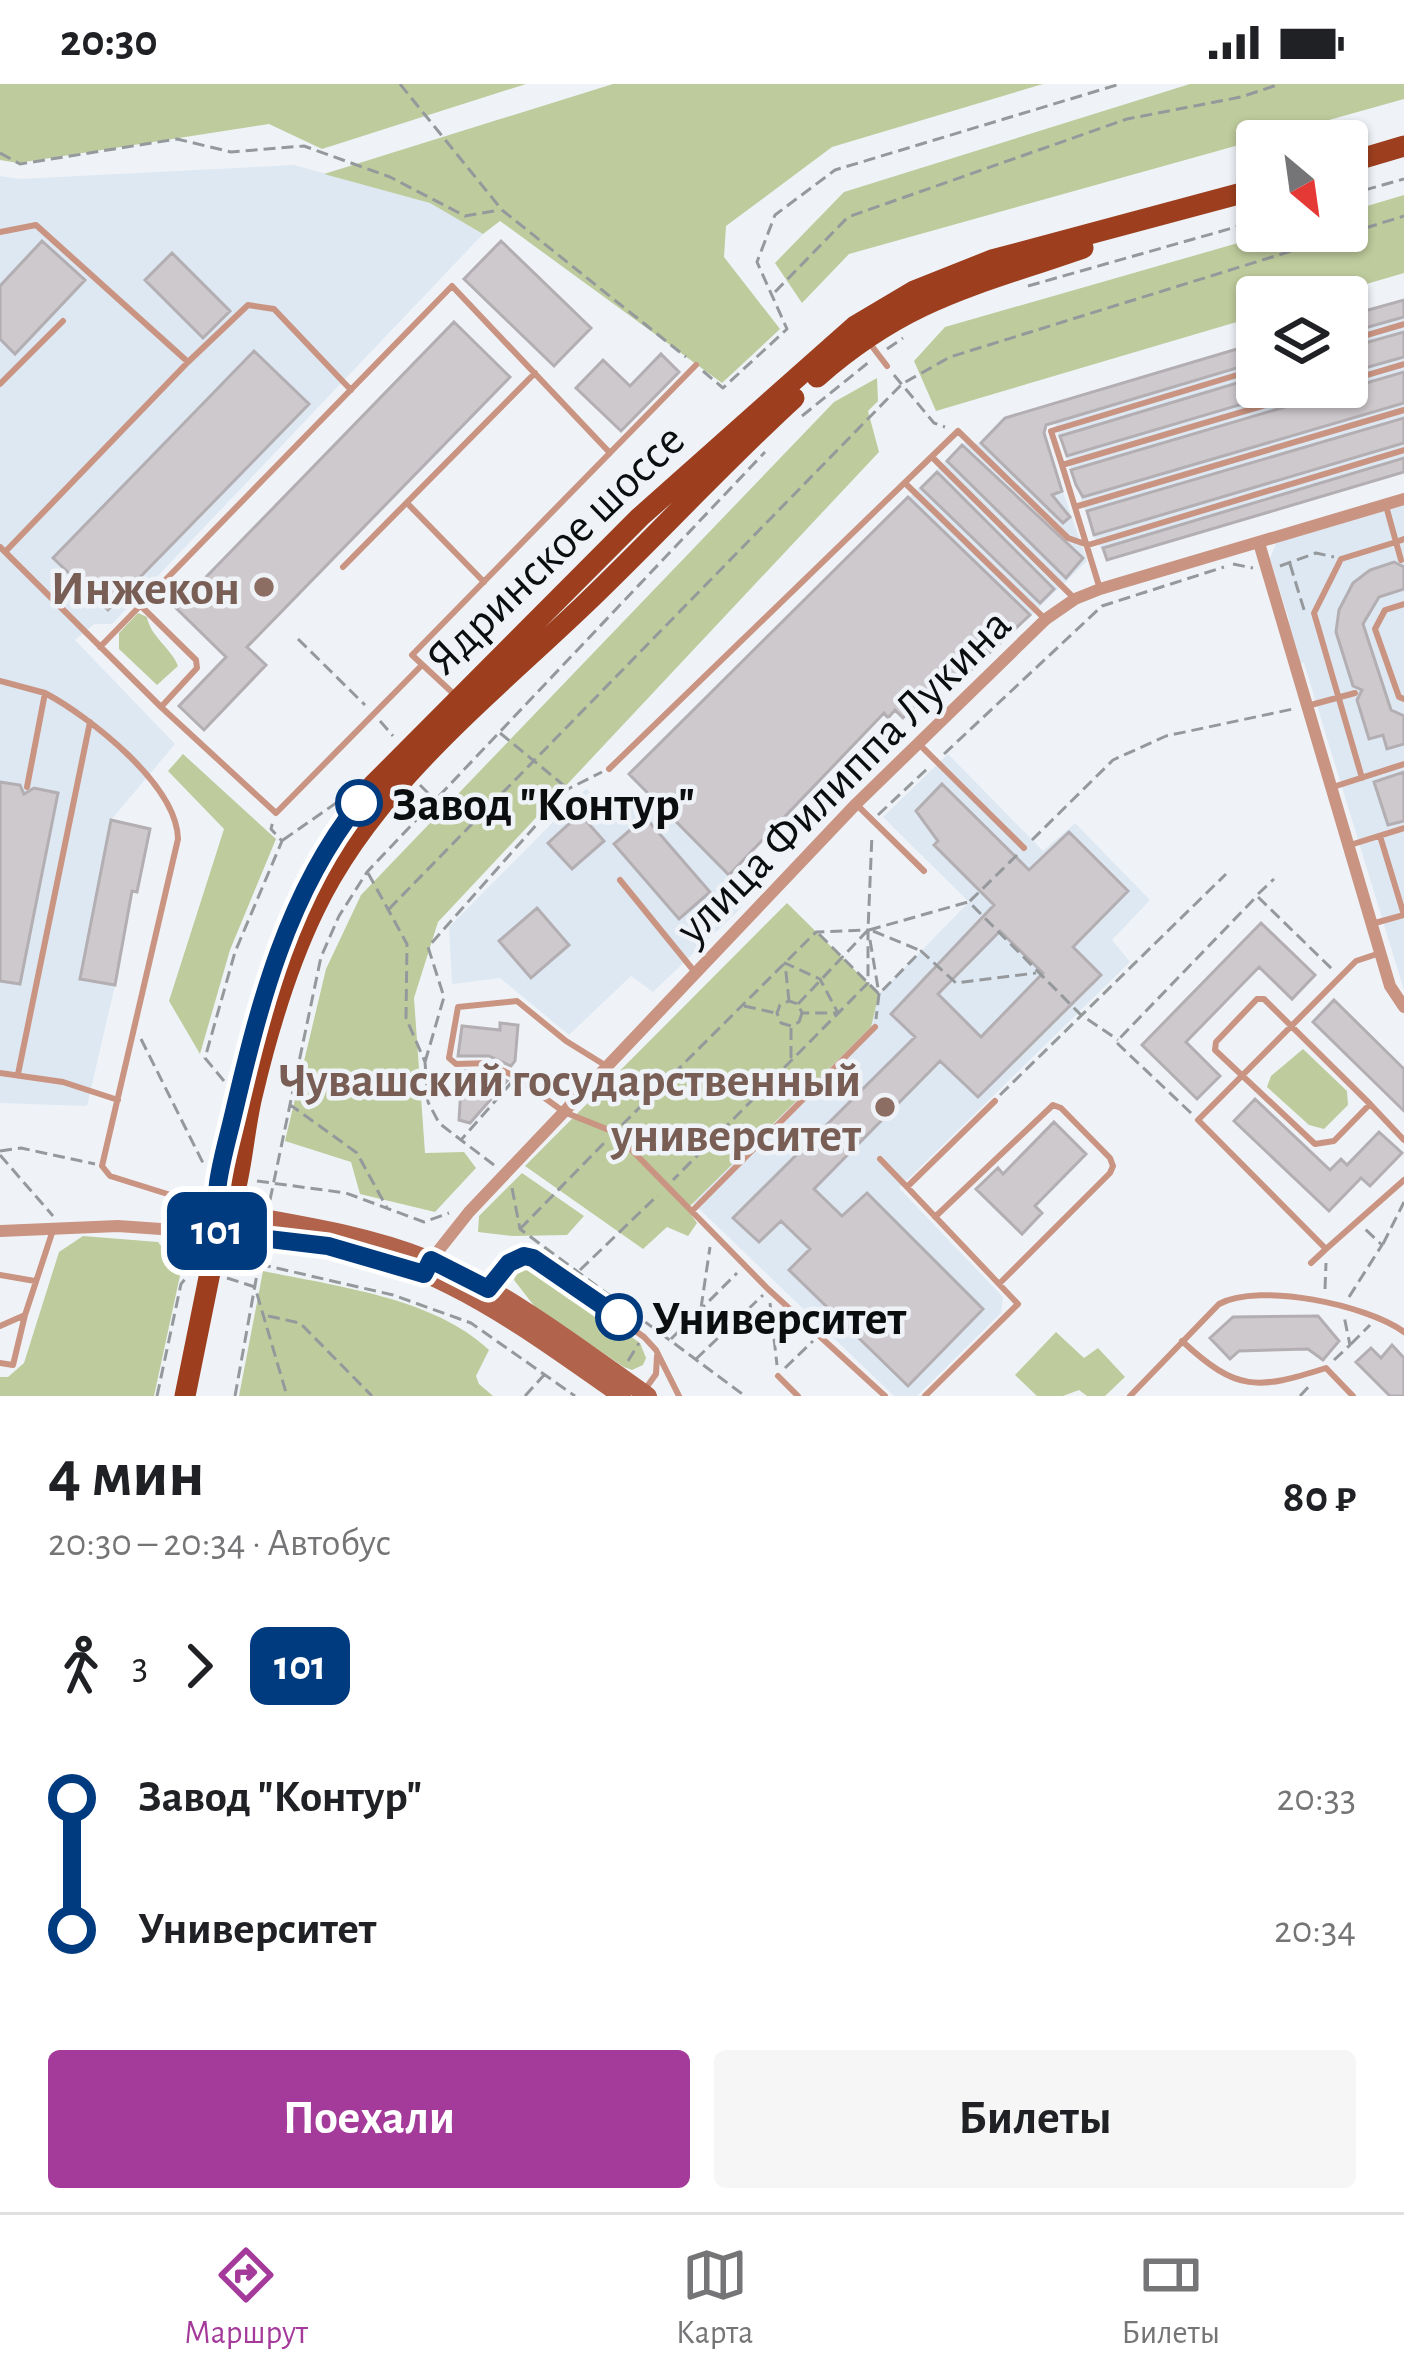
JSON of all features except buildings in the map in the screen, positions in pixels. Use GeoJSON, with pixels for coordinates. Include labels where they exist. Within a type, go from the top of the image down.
{"type":"FeatureCollection","features":[{"type":"Feature","properties":{"kind":"main road"},"geometry":{"type":"LineString","coordinates":[[1368,157],[1404,146]]}},
{"type":"Feature","properties":{"kind":"main road","name":"Ядринское шоссе"},"geometry":{"type":"LineString","coordinates":[[218,1233],[278,1000],[315,907],[354,841],[465,704],[640,517],[833,343],[914,290],[992,260],[1236,195]]}},
{"type":"Feature","properties":{"kind":"main road","name":"Ядринское шоссе"},"geometry":{"type":"LineString","coordinates":[[465,704],[588,602],[776,414],[872,346],[908,311],[958,288],[1213,202]]}},
{"type":"Feature","properties":{"kind":"main road"},"geometry":{"type":"LineString","coordinates":[[222,1210],[355,1237],[428,1267],[484,1296],[644,1395]]}},
{"type":"Feature","properties":{"kind":"main road"},"geometry":{"type":"LineString","coordinates":[[185,1396],[218,1233],[337,1248],[428,1267]]}},
{"type":"Feature","properties":{"kind":"main road"},"geometry":{"type":"LineString","coordinates":[[484,1296],[622,1396]]}},
{"type":"Feature","properties":{"kind":"street","name":"улица Филиппа Лукина"},"geometry":{"type":"LineString","coordinates":[[428,1267],[469,1212],[856,804],[1046,619],[1100,589],[1404,499]]}},
{"type":"Feature","properties":{"kind":"street"},"geometry":{"type":"LineString","coordinates":[[1259,543],[1390,986],[1404,1007]]}},
{"type":"Feature","properties":{"kind":"street"},"geometry":{"type":"LineString","coordinates":[[0,1231],[53,1222],[218,1233]]}},
{"type":"Feature","properties":{"kind":"lane"},"geometry":{"type":"LineString","coordinates":[[0,232],[36,225],[188,362]]}},
{"type":"Feature","properties":{"kind":"lane"},"geometry":{"type":"LineString","coordinates":[[100,647],[452,286],[610,453]]}},
{"type":"Feature","properties":{"kind":"lane"},"geometry":{"type":"LineString","coordinates":[[351,390],[274,309],[248,305],[3,550],[276,813],[422,665]]}},
{"type":"Feature","properties":{"kind":"lane"},"geometry":{"type":"LineString","coordinates":[[0,384],[63,321]]}},
{"type":"Feature","properties":{"kind":"lane"},"geometry":{"type":"LineString","coordinates":[[1368,335],[1404,324]]}},
{"type":"Feature","properties":{"kind":"lane"},"geometry":{"type":"LineString","coordinates":[[872,346],[886,366]]}},
{"type":"Feature","properties":{"kind":"lane"},"geometry":{"type":"LineString","coordinates":[[1368,375],[1404,364]]}},
{"type":"Feature","properties":{"kind":"lane"},"geometry":{"type":"LineString","coordinates":[[465,704],[412,655],[696,365]]}},
{"type":"Feature","properties":{"kind":"lane"},"geometry":{"type":"LineString","coordinates":[[344,567],[535,373]]}},
{"type":"Feature","properties":{"kind":"lane"},"geometry":{"type":"LineString","coordinates":[[1100,589],[1051,431],[1236,375]]}},
{"type":"Feature","properties":{"kind":"lane"},"geometry":{"type":"LineString","coordinates":[[1062,466],[1257,408]]}},
{"type":"Feature","properties":{"kind":"lane"},"geometry":{"type":"LineString","coordinates":[[1078,506],[1404,410]]}},
{"type":"Feature","properties":{"kind":"lane"},"geometry":{"type":"LineString","coordinates":[[609,769],[958,431],[1068,538],[1088,545],[1404,449]]}},
{"type":"Feature","properties":{"kind":"lane"},"geometry":{"type":"LineString","coordinates":[[933,458],[1075,599]]}},
{"type":"Feature","properties":{"kind":"lane"},"geometry":{"type":"LineString","coordinates":[[907,484],[1046,619]]}},
{"type":"Feature","properties":{"kind":"lane"},"geometry":{"type":"LineString","coordinates":[[407,503],[484,582]]}},
{"type":"Feature","properties":{"kind":"lane"},"geometry":{"type":"LineString","coordinates":[[1385,505],[1400,540],[1401,560]]}},
{"type":"Feature","properties":{"kind":"lane"},"geometry":{"type":"LineString","coordinates":[[1362,778],[1314,613],[1341,559],[1400,540]]}},
{"type":"Feature","properties":{"kind":"lane"},"geometry":{"type":"LineString","coordinates":[[1404,604],[1384,610],[1375,629],[1393,683],[1404,700]]}},
{"type":"Feature","properties":{"kind":"lane"},"geometry":{"type":"LineString","coordinates":[[141,606],[196,660],[197,668],[161,706]]}},
{"type":"Feature","properties":{"kind":"lane"},"geometry":{"type":"LineString","coordinates":[[0,681],[45,693],[90,722],[165,798],[178,826],[102,1166],[110,1176],[222,1210]]}},
{"type":"Feature","properties":{"kind":"lane"},"geometry":{"type":"LineString","coordinates":[[1383,686],[1393,683]]}},
{"type":"Feature","properties":{"kind":"lane"},"geometry":{"type":"LineString","coordinates":[[27,787],[45,693]]}},
{"type":"Feature","properties":{"kind":"lane"},"geometry":{"type":"LineString","coordinates":[[1307,706],[1355,694]]}},
{"type":"Feature","properties":{"kind":"lane"},"geometry":{"type":"LineString","coordinates":[[17,1074],[90,722]]}},
{"type":"Feature","properties":{"kind":"lane"},"geometry":{"type":"LineString","coordinates":[[918,743],[1024,848]]}},
{"type":"Feature","properties":{"kind":"lane"},"geometry":{"type":"LineString","coordinates":[[1331,787],[1404,764]]}},
{"type":"Feature","properties":{"kind":"lane"},"geometry":{"type":"LineString","coordinates":[[856,804],[924,871]]}},
{"type":"Feature","properties":{"kind":"lane"},"geometry":{"type":"LineString","coordinates":[[1348,846],[1404,828]]}},
{"type":"Feature","properties":{"kind":"lane"},"geometry":{"type":"LineString","coordinates":[[1371,924],[1404,915],[1380,836]]}},
{"type":"Feature","properties":{"kind":"lane"},"geometry":{"type":"LineString","coordinates":[[620,880],[696,974]]}},
{"type":"Feature","properties":{"kind":"lane"},"geometry":{"type":"LineString","coordinates":[[1326,1249],[1198,1120],[1356,961],[1380,953]]}},
{"type":"Feature","properties":{"kind":"lane"},"geometry":{"type":"LineString","coordinates":[[1370,1104],[1334,1141],[1316,1144],[1215,1050],[1216,1042],[1257,999],[1264,999],[1370,1104],[1404,1140]]}},
{"type":"Feature","properties":{"kind":"lane"},"geometry":{"type":"LineString","coordinates":[[608,1067],[566,1041],[518,1001],[458,1006],[449,1058],[456,1064],[488,1063],[565,1112],[614,1132],[768,1289],[885,1396]]}},
{"type":"Feature","properties":{"kind":"lane"},"geometry":{"type":"LineString","coordinates":[[692,1211],[875,1027]]}},
{"type":"Feature","properties":{"kind":"lane"},"geometry":{"type":"LineString","coordinates":[[0,1073],[63,1082],[118,1100]]}},
{"type":"Feature","properties":{"kind":"lane"},"geometry":{"type":"LineString","coordinates":[[907,1187],[994,1101]]}},
{"type":"Feature","properties":{"kind":"lane"},"geometry":{"type":"LineString","coordinates":[[935,1217],[1053,1105],[1110,1158],[1109,1173],[999,1284]]}},
{"type":"Feature","properties":{"kind":"lane"},"geometry":{"type":"LineString","coordinates":[[880,1159],[1018,1304],[925,1396]]}},
{"type":"Feature","properties":{"kind":"lane"},"geometry":{"type":"LineString","coordinates":[[1311,1263],[1404,1180]]}},
{"type":"Feature","properties":{"kind":"lane"},"geometry":{"type":"LineString","coordinates":[[0,1363],[13,1364],[53,1222]]}},
{"type":"Feature","properties":{"kind":"lane"},"geometry":{"type":"LineString","coordinates":[[484,1296],[516,1258],[533,1258],[619,1317],[656,1350],[679,1396]]}},
{"type":"Feature","properties":{"kind":"lane"},"geometry":{"type":"LineString","coordinates":[[0,1275],[35,1281]]}},
{"type":"Feature","properties":{"kind":"lane"},"geometry":{"type":"LineString","coordinates":[[1130,1396],[1219,1304],[1234,1296],[1289,1296],[1378,1318],[1404,1332]]}},
{"type":"Feature","properties":{"kind":"lane"},"geometry":{"type":"LineString","coordinates":[[0,1326],[25,1315]]}},
{"type":"Feature","properties":{"kind":"lane"},"geometry":{"type":"LineString","coordinates":[[1182,1341],[1217,1373],[1272,1385],[1326,1368],[1353,1396]]}},
{"type":"Feature","properties":{"kind":"lane"},"geometry":{"type":"LineString","coordinates":[[644,1395],[656,1374],[656,1350]]}},
{"type":"Feature","properties":{"kind":"lane"},"geometry":{"type":"LineString","coordinates":[[778,1376],[798,1396]]}},
{"type":"Feature","properties":{"kind":"path"},"geometry":{"type":"LineString","coordinates":[[400,84],[502,210],[723,388],[787,329],[757,262],[776,215],[835,170],[1120,84]]}},
{"type":"Feature","properties":{"kind":"path"},"geometry":{"type":"LineString","coordinates":[[773,293],[848,217],[1126,119],[1241,97],[1280,84]]}},
{"type":"Feature","properties":{"kind":"path"},"geometry":{"type":"LineString","coordinates":[[0,153],[20,164],[176,140],[231,152],[304,146],[390,178],[465,217],[502,210]]}},
{"type":"Feature","properties":{"kind":"path"},"geometry":{"type":"LineString","coordinates":[[1368,189],[1404,179]]}},
{"type":"Feature","properties":{"kind":"path"},"geometry":{"type":"LineString","coordinates":[[388,909],[902,384],[950,358],[1404,216]]}},
{"type":"Feature","properties":{"kind":"path"},"geometry":{"type":"LineString","coordinates":[[1022,288],[1236,227]]}},
{"type":"Feature","properties":{"kind":"path"},"geometry":{"type":"LineString","coordinates":[[788,427],[872,346],[910,333]]}},
{"type":"Feature","properties":{"kind":"path"},"geometry":{"type":"LineString","coordinates":[[886,366],[934,423],[958,431]]}},
{"type":"Feature","properties":{"kind":"path"},"geometry":{"type":"LineString","coordinates":[[270,1199],[321,957],[338,916],[367,872],[772,444]]}},
{"type":"Feature","properties":{"kind":"path"},"geometry":{"type":"LineString","coordinates":[[580,1270],[868,983],[873,820],[937,760],[1102,606],[1234,564],[1267,571],[1316,553],[1341,559]]}},
{"type":"Feature","properties":{"kind":"path"},"geometry":{"type":"LineString","coordinates":[[520,1229],[816,932],[868,930],[969,902],[1113,760],[1166,736],[1307,706]]}},
{"type":"Feature","properties":{"kind":"path"},"geometry":{"type":"LineString","coordinates":[[498,731],[568,789]]}},
{"type":"Feature","properties":{"kind":"path"},"geometry":{"type":"LineString","coordinates":[[425,1062],[444,997],[428,947],[568,789],[609,769]]}},
{"type":"Feature","properties":{"kind":"path"},"geometry":{"type":"LineString","coordinates":[[418,784],[433,798]]}},
{"type":"Feature","properties":{"kind":"path"},"geometry":{"type":"LineString","coordinates":[[224,1081],[205,1058],[235,952],[282,841],[271,829]]}},
{"type":"Feature","properties":{"kind":"path"},"geometry":{"type":"LineString","coordinates":[[367,872],[407,944],[406,1018],[425,1062],[428,1102],[439,1123],[500,1169]]}},
{"type":"Feature","properties":{"kind":"path"},"geometry":{"type":"LineString","coordinates":[[994,1101],[1226,874]]}},
{"type":"Feature","properties":{"kind":"path"},"geometry":{"type":"LineString","coordinates":[[1118,1040],[1274,879]]}},
{"type":"Feature","properties":{"kind":"path"},"geometry":{"type":"LineString","coordinates":[[1257,896],[1334,970]]}},
{"type":"Feature","properties":{"kind":"path"},"geometry":{"type":"LineString","coordinates":[[969,902],[1080,1014],[1118,1040],[1198,1120]]}},
{"type":"Feature","properties":{"kind":"path"},"geometry":{"type":"LineString","coordinates":[[868,930],[921,951],[956,982],[1038,973]]}},
{"type":"Feature","properties":{"kind":"path"},"geometry":{"type":"LineString","coordinates":[[798,1004],[868,930]]}},
{"type":"Feature","properties":{"kind":"path"},"geometry":{"type":"LineString","coordinates":[[868,930],[879,994],[875,1027]]}},
{"type":"Feature","properties":{"kind":"path"},"geometry":{"type":"LineString","coordinates":[[816,932],[879,994]]}},
{"type":"Feature","properties":{"kind":"path"},"geometry":{"type":"LineString","coordinates":[[879,994],[921,951]]}},
{"type":"Feature","properties":{"kind":"path"},"geometry":{"type":"LineString","coordinates":[[785,963],[820,979],[838,1013]]}},
{"type":"Feature","properties":{"kind":"path"},"geometry":{"type":"LineString","coordinates":[[785,963],[789,1001]]}},
{"type":"Feature","properties":{"kind":"path"},"geometry":{"type":"LineString","coordinates":[[789,1001],[798,1004],[802,1013],[799,1022],[790,1026],[777,1013],[789,1001]]}},
{"type":"Feature","properties":{"kind":"path"},"geometry":{"type":"LineString","coordinates":[[744,1006],[777,1013]]}},
{"type":"Feature","properties":{"kind":"path"},"geometry":{"type":"LineString","coordinates":[[802,1013],[838,1013]]}},
{"type":"Feature","properties":{"kind":"path"},"geometry":{"type":"LineString","coordinates":[[790,1026],[791,1061]]}},
{"type":"Feature","properties":{"kind":"path"},"geometry":{"type":"LineString","coordinates":[[135,1027],[204,1167],[208,1143]]}},
{"type":"Feature","properties":{"kind":"path"},"geometry":{"type":"LineString","coordinates":[[461,1140],[516,1077]]}},
{"type":"Feature","properties":{"kind":"path"},"geometry":{"type":"LineString","coordinates":[[287,1103],[357,1153],[387,1208]]}},
{"type":"Feature","properties":{"kind":"path"},"geometry":{"type":"LineString","coordinates":[[53,1222],[0,1153],[21,1148],[102,1166]]}},
{"type":"Feature","properties":{"kind":"path"},"geometry":{"type":"LineString","coordinates":[[510,1179],[520,1229],[745,1396]]}},
{"type":"Feature","properties":{"kind":"path"},"geometry":{"type":"LineString","coordinates":[[257,1181],[346,1193],[424,1222]]}},
{"type":"Feature","properties":{"kind":"path"},"geometry":{"type":"LineString","coordinates":[[1350,1345],[1342,1308],[1404,1202]]}},
{"type":"Feature","properties":{"kind":"path"},"geometry":{"type":"LineString","coordinates":[[1358,1221],[1382,1245]]}},
{"type":"Feature","properties":{"kind":"path"},"geometry":{"type":"LineString","coordinates":[[701,1308],[712,1233]]}},
{"type":"Feature","properties":{"kind":"path"},"geometry":{"type":"LineString","coordinates":[[158,1396],[182,1284],[195,1270],[178,1264],[166,1242]]}},
{"type":"Feature","properties":{"kind":"path"},"geometry":{"type":"LineString","coordinates":[[1325,1304],[1326,1249]]}},
{"type":"Feature","properties":{"kind":"path"},"geometry":{"type":"LineString","coordinates":[[235,1396],[261,1250]]}},
{"type":"Feature","properties":{"kind":"path"},"geometry":{"type":"LineString","coordinates":[[260,1264],[393,1295],[471,1323],[574,1396]]}},
{"type":"Feature","properties":{"kind":"path"},"geometry":{"type":"LineString","coordinates":[[670,1340],[745,1265]]}},
{"type":"Feature","properties":{"kind":"path"},"geometry":{"type":"LineString","coordinates":[[226,1277],[255,1287]]}},
{"type":"Feature","properties":{"kind":"path"},"geometry":{"type":"LineString","coordinates":[[255,1287],[287,1396]]}},
{"type":"Feature","properties":{"kind":"path"},"geometry":{"type":"LineString","coordinates":[[696,1359],[768,1289]]}},
{"type":"Feature","properties":{"kind":"path"},"geometry":{"type":"LineString","coordinates":[[768,1289],[778,1376]]}},
{"type":"Feature","properties":{"kind":"path"},"geometry":{"type":"LineString","coordinates":[[266,1316],[300,1323],[372,1396]]}},
{"type":"Feature","properties":{"kind":"path"},"geometry":{"type":"LineString","coordinates":[[1300,1396],[1378,1318]]}},
{"type":"Feature","properties":{"kind":"path"},"geometry":{"type":"LineString","coordinates":[[778,1376],[819,1334]]}},
{"type":"Feature","properties":{"kind":"path"},"geometry":{"type":"LineString","coordinates":[[624,1367],[640,1342]]}},
{"type":"Feature","properties":{"kind":"path"},"geometry":{"type":"LineString","coordinates":[[525,1396],[544,1375]]}},
{"type":"Feature","properties":{"kind":"shaded area"},"geometry":{"type":"Polygon","coordinates":[[[294,165],[430,203],[483,234],[112,624],[94,624],[75,640],[175,744],[111,820],[80,978],[115,985],[87,1106],[0,1103],[0,176],[20,179],[294,165]]]}},
{"type":"Feature","properties":{"kind":"shaded area"},"geometry":{"type":"Polygon","coordinates":[[[1404,300],[1404,472],[1107,560],[1094,536],[1048,404],[1236,349],[1236,408],[1368,408],[1368,310],[1404,300]]]}},
{"type":"Feature","properties":{"kind":"shaded area"},"geometry":{"type":"Polygon","coordinates":[[[1034,408],[1087,561],[988,657],[976,646],[977,664],[958,682],[948,674],[920,701],[914,694],[913,707],[903,718],[896,711],[888,718],[883,714],[729,875],[742,907],[653,992],[631,976],[569,1035],[500,978],[452,984],[449,927],[586,789],[618,815],[649,795],[629,774],[964,443],[981,444],[1005,418],[1034,408]]]}},
{"type":"Feature","properties":{"kind":"shaded area"},"geometry":{"type":"Polygon","coordinates":[[[1404,505],[1404,990],[1304,663],[1295,665],[1282,623],[1289,620],[1270,559],[1276,543],[1404,505]]]}},
{"type":"Feature","properties":{"kind":"shaded area","name":"Чувашский государственный университет"},"geometry":{"type":"Polygon","coordinates":[[[948,754],[1043,851],[1075,823],[1150,900],[1112,940],[1130,962],[899,1188],[1003,1297],[1001,1313],[917,1396],[894,1396],[693,1203],[871,1027],[879,994],[969,902],[883,817],[948,754]]]}},
{"type":"Feature","properties":{"kind":"green space"},"geometry":{"type":"Polygon","coordinates":[[[0,84],[526,84],[322,149],[269,124],[18,163],[0,160],[0,84]]]}},
{"type":"Feature","properties":{"kind":"green space"},"geometry":{"type":"Polygon","coordinates":[[[613,84],[1043,84],[832,147],[726,226],[724,257],[780,329],[722,383],[500,221],[483,234],[430,203],[324,174],[613,84]]]}},
{"type":"Feature","properties":{"kind":"green space"},"geometry":{"type":"Polygon","coordinates":[[[1190,84],[1404,84],[1404,99],[1329,120],[1236,120],[1236,146],[849,254],[802,303],[775,263],[844,192],[1190,84]]]}},
{"type":"Feature","properties":{"kind":"green space"},"geometry":{"type":"Polygon","coordinates":[[[1404,195],[1404,273],[1368,284],[1368,276],[1236,276],[1236,322],[936,411],[914,361],[945,327],[1236,244],[1236,252],[1368,252],[1368,206],[1404,195]]]}},
{"type":"Feature","properties":{"kind":"green space"},"geometry":{"type":"Polygon","coordinates":[[[877,378],[878,401],[868,411],[879,452],[438,922],[414,998],[425,1153],[464,1152],[476,1168],[435,1212],[360,1194],[351,1162],[285,1141],[326,969],[361,895],[834,402],[877,378]]]}},
{"type":"Feature","properties":{"kind":"green space"},"geometry":{"type":"Polygon","coordinates":[[[138,613],[147,617],[178,666],[157,685],[119,649],[119,633],[138,613]]]}},
{"type":"Feature","properties":{"kind":"green space"},"geometry":{"type":"Polygon","coordinates":[[[183,754],[276,839],[230,950],[200,1054],[169,1001],[224,829],[168,771],[183,754]]]}},
{"type":"Feature","properties":{"kind":"green space"},"geometry":{"type":"Polygon","coordinates":[[[787,903],[879,994],[871,1027],[687,1209],[697,1223],[688,1236],[667,1227],[643,1249],[525,1166],[787,903]]]}},
{"type":"Feature","properties":{"kind":"green space"},"geometry":{"type":"Polygon","coordinates":[[[1303,1049],[1347,1091],[1348,1105],[1324,1129],[1309,1125],[1267,1087],[1271,1076],[1303,1049]]]}},
{"type":"Feature","properties":{"kind":"green space"},"geometry":{"type":"Polygon","coordinates":[[[522,1173],[584,1216],[567,1235],[478,1232],[479,1216],[522,1173]]]}},
{"type":"Feature","properties":{"kind":"green space"},"geometry":{"type":"Polygon","coordinates":[[[83,1236],[158,1242],[181,1271],[154,1396],[0,1396],[0,1377],[8,1377],[24,1363],[59,1252],[83,1236]]]}},
{"type":"Feature","properties":{"kind":"green space"},"geometry":{"type":"Polygon","coordinates":[[[527,1267],[640,1343],[646,1358],[643,1365],[632,1370],[624,1367],[535,1307],[514,1280],[517,1268],[527,1267]]]}},
{"type":"Feature","properties":{"kind":"green space"},"geometry":{"type":"Polygon","coordinates":[[[263,1271],[383,1297],[467,1332],[489,1350],[476,1376],[493,1396],[239,1396],[263,1271]]]}},
{"type":"Feature","properties":{"kind":"green space"},"geometry":{"type":"Polygon","coordinates":[[[1056,1332],[1084,1358],[1098,1348],[1125,1377],[1105,1396],[1087,1396],[1079,1390],[1063,1396],[1037,1396],[1015,1375],[1056,1332]]]}},
{"type":"Feature","properties":{"kind":"bus line","name":"101"},"geometry":{"type":"LineString","coordinates":[[359,803],[312,875],[266,983],[220,1174],[214,1208],[218,1233],[328,1246],[424,1274],[431,1260],[488,1289],[509,1263],[524,1256],[619,1317]]}},
{"type":"Feature","properties":{"kind":"place","name":"Инжекон"},"geometry":{"type":"Point","coordinates":[264,587]}},
{"type":"Feature","properties":{"kind":"place","name":"Завод \"Контур\""},"geometry":{"type":"Point","coordinates":[359,803]}},
{"type":"Feature","properties":{"kind":"place","name":"Чувашский государственный университет"},"geometry":{"type":"Point","coordinates":[885,1107]}},
{"type":"Feature","properties":{"kind":"place","name":"Университет"},"geometry":{"type":"Point","coordinates":[619,1317]}}]}
